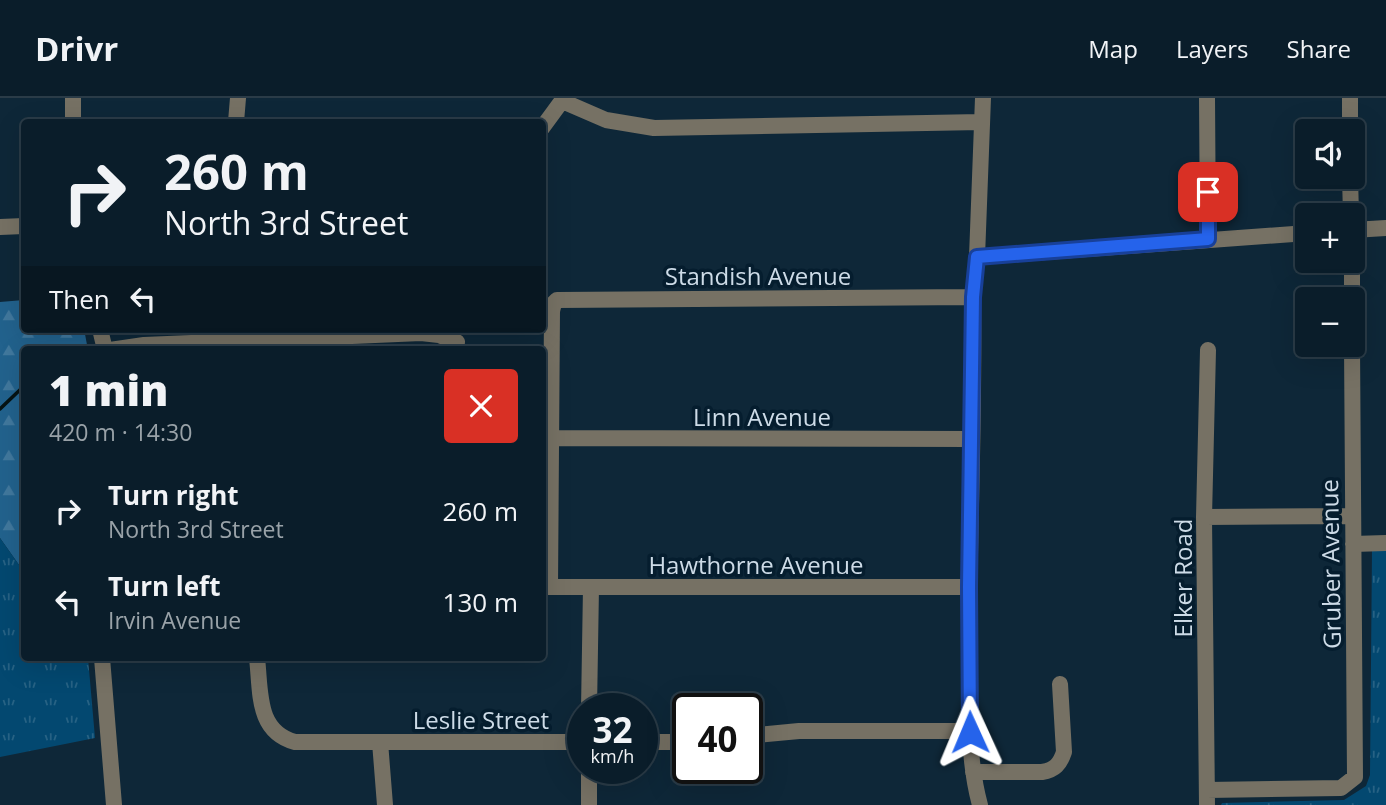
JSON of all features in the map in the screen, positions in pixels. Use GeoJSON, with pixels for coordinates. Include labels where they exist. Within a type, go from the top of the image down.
{"type":"FeatureCollection","features":[{"type":"Feature","properties":{"kind":"street"},"geometry":{"type":"LineString","coordinates":[[73,98],[73,119]]}},
{"type":"Feature","properties":{"kind":"street"},"geometry":{"type":"LineString","coordinates":[[236,119],[237,98]]}},
{"type":"Feature","properties":{"kind":"street"},"geometry":{"type":"LineString","coordinates":[[980,805],[973,772],[970,732],[969,587],[973,297],[983,98]]}},
{"type":"Feature","properties":{"kind":"street"},"geometry":{"type":"LineString","coordinates":[[1207,98],[1208,239]]}},
{"type":"Feature","properties":{"kind":"street"},"geometry":{"type":"LineString","coordinates":[[1350,98],[1350,119]]}},
{"type":"Feature","properties":{"kind":"street"},"geometry":{"type":"LineString","coordinates":[[546,123],[563,100],[606,120],[654,128],[981,121]]}},
{"type":"Feature","properties":{"kind":"street"},"geometry":{"type":"LineString","coordinates":[[0,227],[21,226]]}},
{"type":"Feature","properties":{"kind":"street"},"geometry":{"type":"LineString","coordinates":[[1365,229],[1386,228]]}},
{"type":"Feature","properties":{"kind":"street"},"geometry":{"type":"LineString","coordinates":[[977,257],[1295,234]]}},
{"type":"Feature","properties":{"kind":"street","name":"Standish Avenue"},"geometry":{"type":"LineString","coordinates":[[552,438],[552,311],[557,300],[973,297]]}},
{"type":"Feature","properties":{"kind":"street"},"geometry":{"type":"LineString","coordinates":[[137,346],[421,333],[439,335],[457,342]]}},
{"type":"Feature","properties":{"kind":"street","name":"Elker Road"},"geometry":{"type":"LineString","coordinates":[[1207,797],[1205,517],[1208,350]]}},
{"type":"Feature","properties":{"kind":"street","name":"Gruber Avenue"},"geometry":{"type":"LineString","coordinates":[[1207,797],[1341,788],[1352,782],[1356,772],[1352,357]]}},
{"type":"Feature","properties":{"kind":"street"},"geometry":{"type":"LineString","coordinates":[[546,587],[552,438]]}},
{"type":"Feature","properties":{"kind":"street","name":"Linn Avenue"},"geometry":{"type":"LineString","coordinates":[[552,438],[972,439]]}},
{"type":"Feature","properties":{"kind":"street"},"geometry":{"type":"LineString","coordinates":[[1205,517],[1352,516]]}},
{"type":"Feature","properties":{"kind":"street"},"geometry":{"type":"LineString","coordinates":[[1353,544],[1386,543]]}},
{"type":"Feature","properties":{"kind":"street","name":"Hawthorne Avenue"},"geometry":{"type":"LineString","coordinates":[[546,587],[969,587]]}},
{"type":"Feature","properties":{"kind":"street"},"geometry":{"type":"LineString","coordinates":[[589,693],[592,587]]}},
{"type":"Feature","properties":{"kind":"street"},"geometry":{"type":"LineString","coordinates":[[102,661],[114,805]]}},
{"type":"Feature","properties":{"kind":"street"},"geometry":{"type":"LineString","coordinates":[[257,661],[266,721],[274,733],[283,739],[295,743],[380,742],[385,805]]}},
{"type":"Feature","properties":{"kind":"street"},"geometry":{"type":"LineString","coordinates":[[973,772],[1042,772],[1049,771],[1060,762],[1064,752],[1060,684]]}},
{"type":"Feature","properties":{"kind":"street"},"geometry":{"type":"LineString","coordinates":[[763,734],[799,731],[970,732]]}},
{"type":"Feature","properties":{"kind":"street","name":"Leslie Street"},"geometry":{"type":"LineString","coordinates":[[380,742],[567,742]]}},
{"type":"Feature","properties":{"kind":"street"},"geometry":{"type":"LineString","coordinates":[[589,784],[589,805]]}},
{"type":"Feature","properties":{"kind":"green space"},"geometry":{"type":"Polygon","coordinates":[[[21,300],[21,333],[85,333],[87,346],[21,346],[21,568],[0,538],[0,302],[21,300]]]}},
{"type":"Feature","properties":{"kind":"green space"},"geometry":{"type":"Polygon","coordinates":[[[0,538],[21,568],[21,661],[88,661],[95,738],[0,757],[0,538]]]}},
{"type":"Feature","properties":{"kind":"green space"},"geometry":{"type":"Polygon","coordinates":[[[1386,550],[1386,805],[1221,805],[1344,800],[1366,786],[1370,775],[1372,551],[1386,550]]]}},
{"type":"Feature","properties":{"kind":"waterway"},"geometry":{"type":"LineString","coordinates":[[0,409],[21,389]]}},
{"type":"Feature","properties":{"kind":"route"},"geometry":{"type":"LineString","coordinates":[[970,732],[973,297],[977,257],[1208,239],[1208,192]]}}]}
